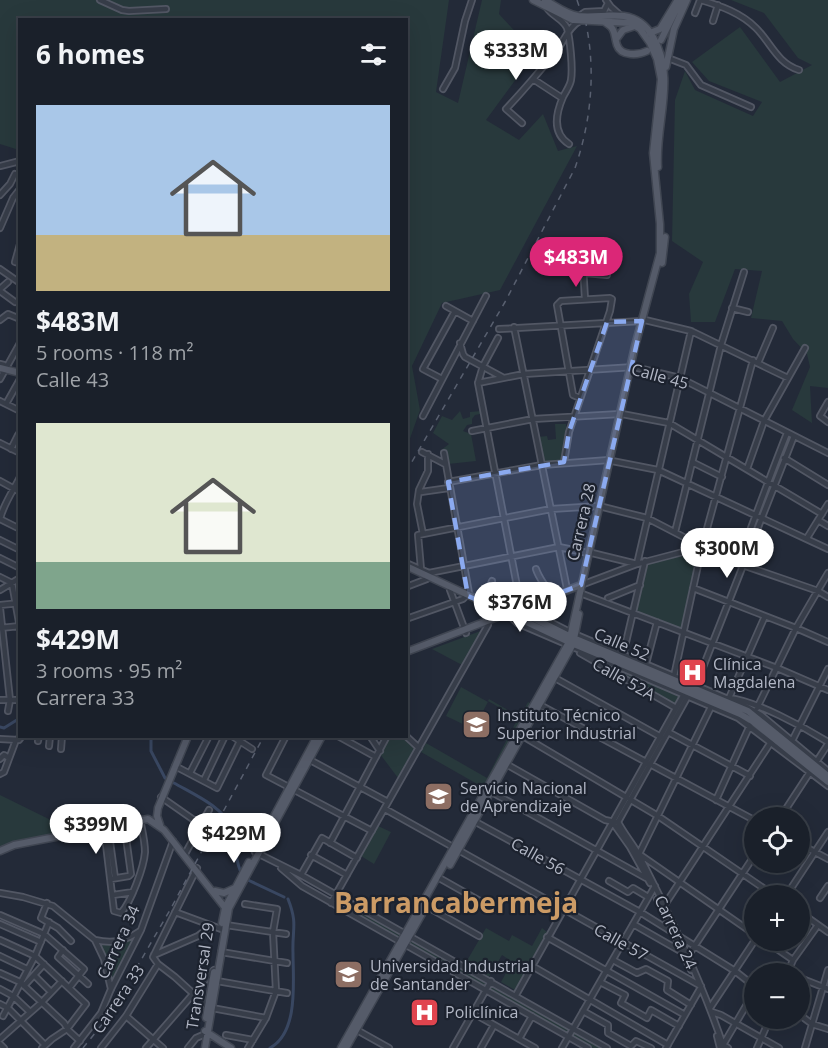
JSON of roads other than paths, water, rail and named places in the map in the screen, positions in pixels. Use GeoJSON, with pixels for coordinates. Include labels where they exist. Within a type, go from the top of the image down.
{"type":"FeatureCollection","features":[{"type":"Feature","properties":{"kind":"main road"},"geometry":{"type":"LineString","coordinates":[[533,0],[568,18],[623,16],[638,21],[650,33],[660,50],[665,70]]}},
{"type":"Feature","properties":{"kind":"main road"},"geometry":{"type":"LineString","coordinates":[[545,0],[580,18],[626,22],[637,27]]}},
{"type":"Feature","properties":{"kind":"main road"},"geometry":{"type":"LineString","coordinates":[[650,33],[660,29],[679,0]]}},
{"type":"Feature","properties":{"kind":"main road"},"geometry":{"type":"LineString","coordinates":[[661,40],[679,0]]}},
{"type":"Feature","properties":{"kind":"main road"},"geometry":{"type":"LineString","coordinates":[[665,70],[676,23],[687,0]]}},
{"type":"Feature","properties":{"kind":"main road"},"geometry":{"type":"LineString","coordinates":[[602,21],[612,27],[617,46],[623,52],[635,54],[648,51]]}},
{"type":"Feature","properties":{"kind":"main road"},"geometry":{"type":"LineString","coordinates":[[616,38],[626,28],[637,27]]}},
{"type":"Feature","properties":{"kind":"main road","name":"Carrera 28"},"geometry":{"type":"LineString","coordinates":[[637,27],[645,33],[661,72],[653,153],[663,238]]}},
{"type":"Feature","properties":{"kind":"main road","name":"Carrera 28"},"geometry":{"type":"LineString","coordinates":[[408,935],[474,821],[488,790],[506,764],[520,734],[540,705],[572,641],[610,460],[643,320],[662,253],[657,153],[665,70]]}},
{"type":"Feature","properties":{"kind":"main road"},"geometry":{"type":"LineString","coordinates":[[3,366],[18,370]]}},
{"type":"Feature","properties":{"kind":"main road"},"geometry":{"type":"LineString","coordinates":[[408,566],[428,574],[436,571]]}},
{"type":"Feature","properties":{"kind":"main road","name":"Calle 52"},"geometry":{"type":"LineString","coordinates":[[408,566],[542,632],[622,656],[690,689]]}},
{"type":"Feature","properties":{"kind":"main road","name":"Calle 52"},"geometry":{"type":"LineString","coordinates":[[408,567],[427,579],[466,595]]}},
{"type":"Feature","properties":{"kind":"main road"},"geometry":{"type":"LineString","coordinates":[[465,632],[489,625],[550,595],[583,584]]}},
{"type":"Feature","properties":{"kind":"main road"},"geometry":{"type":"LineString","coordinates":[[522,609],[562,594],[581,593]]}},
{"type":"Feature","properties":{"kind":"main road","name":"Calle 52"},"geometry":{"type":"LineString","coordinates":[[522,609],[572,641],[754,716],[828,782]]}},
{"type":"Feature","properties":{"kind":"main road"},"geometry":{"type":"LineString","coordinates":[[408,652],[509,615]]}},
{"type":"Feature","properties":{"kind":"main road","name":"Carrera 28"},"geometry":{"type":"LineString","coordinates":[[341,1048],[403,944],[572,641]]}},
{"type":"Feature","properties":{"kind":"main road"},"geometry":{"type":"LineString","coordinates":[[0,851],[14,846],[143,819],[156,808],[186,738]]}},
{"type":"Feature","properties":{"kind":"main road"},"geometry":{"type":"LineString","coordinates":[[159,824],[157,813],[161,797],[177,754],[186,738]]}},
{"type":"Feature","properties":{"kind":"main road"},"geometry":{"type":"LineString","coordinates":[[227,908],[292,788],[316,738]]}},
{"type":"Feature","properties":{"kind":"main road"},"geometry":{"type":"LineString","coordinates":[[292,788],[321,738]]}},
{"type":"Feature","properties":{"kind":"main road","name":"Calle 52"},"geometry":{"type":"LineString","coordinates":[[813,767],[828,776]]}},
{"type":"Feature","properties":{"kind":"main road"},"geometry":{"type":"LineString","coordinates":[[156,808],[159,824],[227,908]]}},
{"type":"Feature","properties":{"kind":"main road"},"geometry":{"type":"LineString","coordinates":[[143,819],[159,824]]}},
{"type":"Feature","properties":{"kind":"main road"},"geometry":{"type":"LineString","coordinates":[[173,841],[227,908]]}},
{"type":"Feature","properties":{"kind":"main road"},"geometry":{"type":"LineString","coordinates":[[227,908],[235,888],[256,853]]}},
{"type":"Feature","properties":{"kind":"main road"},"geometry":{"type":"LineString","coordinates":[[215,891],[228,892],[235,888]]}},
{"type":"Feature","properties":{"kind":"main road","name":"Transversal 29"},"geometry":{"type":"LineString","coordinates":[[204,1048],[214,970],[227,908]]}},
{"type":"Feature","properties":{"kind":"main road","name":"Transversal 29"},"geometry":{"type":"LineString","coordinates":[[210,1007],[217,981],[223,927]]}},
{"type":"Feature","properties":{"kind":"main road","name":"Carrera 28"},"geometry":{"type":"LineString","coordinates":[[346,1048],[355,1028]]}},
{"type":"Feature","properties":{"kind":"main road"},"geometry":{"type":"LineString","coordinates":[[205,1034],[224,1048]]}},
{"type":"Feature","properties":{"kind":"main road"},"geometry":{"type":"LineString","coordinates":[[205,1034],[231,1048]]}},
{"type":"Feature","properties":{"kind":"main road"},"geometry":{"type":"LineString","coordinates":[[204,1048],[216,1043]]}},
{"type":"Feature","properties":{"kind":"street"},"geometry":{"type":"LineString","coordinates":[[100,0],[129,11],[166,9]]}},
{"type":"Feature","properties":{"kind":"street"},"geometry":{"type":"LineString","coordinates":[[443,89],[455,68],[472,0]]}},
{"type":"Feature","properties":{"kind":"street"},"geometry":{"type":"LineString","coordinates":[[696,13],[700,0],[734,12],[754,26],[783,63],[799,70]]}},
{"type":"Feature","properties":{"kind":"street"},"geometry":{"type":"LineString","coordinates":[[522,123],[506,109],[533,79],[585,12],[604,11],[607,2],[623,16]]}},
{"type":"Feature","properties":{"kind":"street"},"geometry":{"type":"LineString","coordinates":[[713,21],[718,5]]}},
{"type":"Feature","properties":{"kind":"street"},"geometry":{"type":"LineString","coordinates":[[547,8],[566,26],[572,66],[571,79],[562,98],[556,126],[562,138],[569,144]]}},
{"type":"Feature","properties":{"kind":"street"},"geometry":{"type":"LineString","coordinates":[[668,58],[686,65],[701,85],[751,107]]}},
{"type":"Feature","properties":{"kind":"street"},"geometry":{"type":"LineString","coordinates":[[533,79],[562,98]]}},
{"type":"Feature","properties":{"kind":"street"},"geometry":{"type":"LineString","coordinates":[[0,164],[18,161]]}},
{"type":"Feature","properties":{"kind":"street"},"geometry":{"type":"LineString","coordinates":[[0,195],[14,176],[18,179]]}},
{"type":"Feature","properties":{"kind":"street"},"geometry":{"type":"LineString","coordinates":[[0,228],[18,192]]}},
{"type":"Feature","properties":{"kind":"street"},"geometry":{"type":"LineString","coordinates":[[583,265],[585,299]]}},
{"type":"Feature","properties":{"kind":"street"},"geometry":{"type":"LineString","coordinates":[[1,272],[18,282]]}},
{"type":"Feature","properties":{"kind":"street"},"geometry":{"type":"LineString","coordinates":[[675,532],[721,345],[744,272]]}},
{"type":"Feature","properties":{"kind":"street"},"geometry":{"type":"LineString","coordinates":[[584,273],[607,275]]}},
{"type":"Feature","properties":{"kind":"street"},"geometry":{"type":"LineString","coordinates":[[8,282],[0,290],[15,302]]}},
{"type":"Feature","properties":{"kind":"street"},"geometry":{"type":"LineString","coordinates":[[423,416],[486,296]]}},
{"type":"Feature","properties":{"kind":"street"},"geometry":{"type":"LineString","coordinates":[[564,462],[574,415],[607,322],[611,308],[612,299],[609,298],[561,301],[557,305],[573,395],[580,398]]}},
{"type":"Feature","properties":{"kind":"street"},"geometry":{"type":"LineString","coordinates":[[446,306],[473,321]]}},
{"type":"Feature","properties":{"kind":"street"},"geometry":{"type":"LineString","coordinates":[[732,308],[748,312]]}},
{"type":"Feature","properties":{"kind":"street"},"geometry":{"type":"LineString","coordinates":[[442,379],[423,369],[455,310]]}},
{"type":"Feature","properties":{"kind":"street"},"geometry":{"type":"LineString","coordinates":[[0,320],[8,314],[18,318]]}},
{"type":"Feature","properties":{"kind":"street"},"geometry":{"type":"LineString","coordinates":[[498,330],[514,327],[643,320],[691,332],[788,378]]}},
{"type":"Feature","properties":{"kind":"street"},"geometry":{"type":"LineString","coordinates":[[514,327],[567,589]]}},
{"type":"Feature","properties":{"kind":"street"},"geometry":{"type":"LineString","coordinates":[[674,676],[702,547],[740,410],[755,362],[773,328]]}},
{"type":"Feature","properties":{"kind":"street"},"geometry":{"type":"LineString","coordinates":[[637,564],[691,332]]}},
{"type":"Feature","properties":{"kind":"street"},"geometry":{"type":"LineString","coordinates":[[498,338],[483,366],[478,383],[522,609]]}},
{"type":"Feature","properties":{"kind":"street"},"geometry":{"type":"LineString","coordinates":[[460,343],[464,355],[502,377]]}},
{"type":"Feature","properties":{"kind":"street"},"geometry":{"type":"LineString","coordinates":[[0,379],[3,366],[18,346]]}},
{"type":"Feature","properties":{"kind":"street"},"geometry":{"type":"LineString","coordinates":[[747,469],[764,421],[805,348]]}},
{"type":"Feature","properties":{"kind":"street","name":"Calle 45"},"geometry":{"type":"LineString","coordinates":[[478,383],[524,374],[632,366],[680,378],[828,453]]}},
{"type":"Feature","properties":{"kind":"street"},"geometry":{"type":"LineString","coordinates":[[6,404],[18,383]]}},
{"type":"Feature","properties":{"kind":"street"},"geometry":{"type":"LineString","coordinates":[[0,400],[18,410]]}},
{"type":"Feature","properties":{"kind":"street"},"geometry":{"type":"LineString","coordinates":[[828,402],[821,415],[821,418],[828,422]]}},
{"type":"Feature","properties":{"kind":"street"},"geometry":{"type":"LineString","coordinates":[[472,431],[533,419],[574,415],[621,414],[669,423],[822,514]]}},
{"type":"Feature","properties":{"kind":"street"},"geometry":{"type":"LineString","coordinates":[[662,738],[668,732],[714,644],[730,602],[767,482],[787,433]]}},
{"type":"Feature","properties":{"kind":"street"},"geometry":{"type":"LineString","coordinates":[[11,449],[18,435]]}},
{"type":"Feature","properties":{"kind":"street"},"geometry":{"type":"LineString","coordinates":[[742,563],[763,519],[794,436]]}},
{"type":"Feature","properties":{"kind":"street"},"geometry":{"type":"LineString","coordinates":[[0,443],[18,452]]}},
{"type":"Feature","properties":{"kind":"street"},"geometry":{"type":"LineString","coordinates":[[421,569],[417,504],[419,490],[428,471],[425,453],[445,464]]}},
{"type":"Feature","properties":{"kind":"street"},"geometry":{"type":"LineString","coordinates":[[408,618],[455,602],[466,595],[469,588],[448,485],[444,453]]}},
{"type":"Feature","properties":{"kind":"street"},"geometry":{"type":"LineString","coordinates":[[778,455],[828,484]]}},
{"type":"Feature","properties":{"kind":"street"},"geometry":{"type":"LineString","coordinates":[[421,492],[495,472],[564,462],[610,460],[658,470],[828,549]]}},
{"type":"Feature","properties":{"kind":"street"},"geometry":{"type":"LineString","coordinates":[[692,462],[722,477]]}},
{"type":"Feature","properties":{"kind":"street"},"geometry":{"type":"LineString","coordinates":[[18,481],[0,519],[18,528]]}},
{"type":"Feature","properties":{"kind":"street"},"geometry":{"type":"LineString","coordinates":[[0,482],[18,491]]}},
{"type":"Feature","properties":{"kind":"street"},"geometry":{"type":"LineString","coordinates":[[0,501],[6,504]]}},
{"type":"Feature","properties":{"kind":"street"},"geometry":{"type":"LineString","coordinates":[[807,538],[828,505]]}},
{"type":"Feature","properties":{"kind":"street"},"geometry":{"type":"LineString","coordinates":[[420,535],[551,509],[600,506],[647,518],[702,547],[818,591],[828,597]]}},
{"type":"Feature","properties":{"kind":"street"},"geometry":{"type":"LineString","coordinates":[[818,520],[828,526]]}},
{"type":"Feature","properties":{"kind":"street"},"geometry":{"type":"LineString","coordinates":[[0,540],[18,549]]}},
{"type":"Feature","properties":{"kind":"street"},"geometry":{"type":"LineString","coordinates":[[408,566],[427,573],[559,547],[637,564]]}},
{"type":"Feature","properties":{"kind":"street"},"geometry":{"type":"LineString","coordinates":[[583,584],[645,561],[702,547]]}},
{"type":"Feature","properties":{"kind":"street"},"geometry":{"type":"LineString","coordinates":[[0,558],[18,567]]}},
{"type":"Feature","properties":{"kind":"street"},"geometry":{"type":"LineString","coordinates":[[622,656],[645,561]]}},
{"type":"Feature","properties":{"kind":"street"},"geometry":{"type":"LineString","coordinates":[[536,569],[538,578],[550,595]]}},
{"type":"Feature","properties":{"kind":"street"},"geometry":{"type":"LineString","coordinates":[[716,800],[796,628],[828,573]]}},
{"type":"Feature","properties":{"kind":"street"},"geometry":{"type":"LineString","coordinates":[[0,577],[12,583],[18,603],[0,607],[10,700],[8,711]]}},
{"type":"Feature","properties":{"kind":"street"},"geometry":{"type":"LineString","coordinates":[[0,590],[18,579]]}},
{"type":"Feature","properties":{"kind":"street"},"geometry":{"type":"LineString","coordinates":[[408,586],[427,579]]}},
{"type":"Feature","properties":{"kind":"street"},"geometry":{"type":"LineString","coordinates":[[483,602],[492,581]]}},
{"type":"Feature","properties":{"kind":"street"},"geometry":{"type":"LineString","coordinates":[[608,598],[640,585]]}},
{"type":"Feature","properties":{"kind":"street"},"geometry":{"type":"LineString","coordinates":[[693,588],[828,642]]}},
{"type":"Feature","properties":{"kind":"street"},"geometry":{"type":"LineString","coordinates":[[450,590],[465,632]]}},
{"type":"Feature","properties":{"kind":"street"},"geometry":{"type":"LineString","coordinates":[[581,593],[777,668],[828,690]]}},
{"type":"Feature","properties":{"kind":"street"},"geometry":{"type":"LineString","coordinates":[[729,698],[765,616]]}},
{"type":"Feature","properties":{"kind":"street"},"geometry":{"type":"LineString","coordinates":[[646,664],[657,622]]}},
{"type":"Feature","properties":{"kind":"street"},"geometry":{"type":"LineString","coordinates":[[331,903],[489,625]]}},
{"type":"Feature","properties":{"kind":"street"},"geometry":{"type":"LineString","coordinates":[[1,628],[18,627]]}},
{"type":"Feature","properties":{"kind":"street","name":"Calle 52A"},"geometry":{"type":"LineString","coordinates":[[572,641],[586,658],[676,708]]}},
{"type":"Feature","properties":{"kind":"street","name":"Calle 52"},"geometry":{"type":"LineString","coordinates":[[622,656],[674,676],[711,707],[754,716],[771,742],[813,767],[828,771]]}},
{"type":"Feature","properties":{"kind":"street"},"geometry":{"type":"LineString","coordinates":[[792,741],[828,669]]}},
{"type":"Feature","properties":{"kind":"street"},"geometry":{"type":"LineString","coordinates":[[555,678],[662,738]]}},
{"type":"Feature","properties":{"kind":"street"},"geometry":{"type":"LineString","coordinates":[[516,995],[596,851],[616,822],[676,708],[690,689]]}},
{"type":"Feature","properties":{"kind":"street","name":"Calle 52"},"geometry":{"type":"LineString","coordinates":[[690,689],[729,698],[792,741],[828,786]]}},
{"type":"Feature","properties":{"kind":"street"},"geometry":{"type":"LineString","coordinates":[[0,700],[18,700]]}},
{"type":"Feature","properties":{"kind":"street"},"geometry":{"type":"LineString","coordinates":[[540,705],[744,815]]}},
{"type":"Feature","properties":{"kind":"street"},"geometry":{"type":"LineString","coordinates":[[711,707],[639,854],[744,927]]}},
{"type":"Feature","properties":{"kind":"street"},"geometry":{"type":"LineString","coordinates":[[754,716],[801,726],[828,743],[787,807]]}},
{"type":"Feature","properties":{"kind":"street"},"geometry":{"type":"LineString","coordinates":[[668,732],[750,776]]}},
{"type":"Feature","properties":{"kind":"street"},"geometry":{"type":"LineString","coordinates":[[520,734],[658,816],[759,885]]}},
{"type":"Feature","properties":{"kind":"street"},"geometry":{"type":"LineString","coordinates":[[50,738],[50,746]]}},
{"type":"Feature","properties":{"kind":"street"},"geometry":{"type":"LineString","coordinates":[[61,749],[62,738]]}},
{"type":"Feature","properties":{"kind":"street"},"geometry":{"type":"LineString","coordinates":[[190,773],[208,738]]}},
{"type":"Feature","properties":{"kind":"street"},"geometry":{"type":"LineString","coordinates":[[204,780],[224,738]]}},
{"type":"Feature","properties":{"kind":"street"},"geometry":{"type":"LineString","coordinates":[[235,738],[252,749]]}},
{"type":"Feature","properties":{"kind":"street"},"geometry":{"type":"LineString","coordinates":[[285,738],[266,774],[372,831]]}},
{"type":"Feature","properties":{"kind":"street"},"geometry":{"type":"LineString","coordinates":[[342,738],[376,757]]}},
{"type":"Feature","properties":{"kind":"street"},"geometry":{"type":"LineString","coordinates":[[371,738],[380,751]]}},
{"type":"Feature","properties":{"kind":"street"},"geometry":{"type":"LineString","coordinates":[[330,843],[386,738]]}},
{"type":"Feature","properties":{"kind":"street"},"geometry":{"type":"LineString","coordinates":[[408,738],[419,748]]}},
{"type":"Feature","properties":{"kind":"street"},"geometry":{"type":"LineString","coordinates":[[0,739],[20,739]]}},
{"type":"Feature","properties":{"kind":"street"},"geometry":{"type":"LineString","coordinates":[[0,774],[4,772],[20,739]]}},
{"type":"Feature","properties":{"kind":"street"},"geometry":{"type":"LineString","coordinates":[[175,766],[217,787],[240,741]]}},
{"type":"Feature","properties":{"kind":"street"},"geometry":{"type":"LineString","coordinates":[[664,906],[771,742]]}},
{"type":"Feature","properties":{"kind":"street"},"geometry":{"type":"LineString","coordinates":[[0,759],[4,755],[9,758]]}},
{"type":"Feature","properties":{"kind":"street"},"geometry":{"type":"LineString","coordinates":[[310,760],[388,802]]}},
{"type":"Feature","properties":{"kind":"street"},"geometry":{"type":"LineString","coordinates":[[506,764],[616,822]]}},
{"type":"Feature","properties":{"kind":"street"},"geometry":{"type":"LineString","coordinates":[[488,790],[649,879]]}},
{"type":"Feature","properties":{"kind":"street"},"geometry":{"type":"LineString","coordinates":[[161,797],[201,825]]}},
{"type":"Feature","properties":{"kind":"street","name":"Calle 57"},"geometry":{"type":"LineString","coordinates":[[385,809],[700,987]]}},
{"type":"Feature","properties":{"kind":"street"},"geometry":{"type":"LineString","coordinates":[[185,854],[208,810]]}},
{"type":"Feature","properties":{"kind":"street"},"geometry":{"type":"LineString","coordinates":[[106,827],[113,879],[114,911],[121,913],[133,892],[145,850],[143,819]]}},
{"type":"Feature","properties":{"kind":"street","name":"Calle 56"},"geometry":{"type":"LineString","coordinates":[[474,821],[640,912],[744,978]]}},
{"type":"Feature","properties":{"kind":"street","name":"Carrera 24"},"geometry":{"type":"LineString","coordinates":[[616,822],[639,854],[649,879]]}},
{"type":"Feature","properties":{"kind":"street","name":"Carrera 24"},"geometry":{"type":"LineString","coordinates":[[616,822],[664,906],[711,1010],[724,1047]]}},
{"type":"Feature","properties":{"kind":"street"},"geometry":{"type":"LineString","coordinates":[[113,879],[130,874],[124,823]]}},
{"type":"Feature","properties":{"kind":"street"},"geometry":{"type":"LineString","coordinates":[[793,885],[828,832]]}},
{"type":"Feature","properties":{"kind":"street"},"geometry":{"type":"LineString","coordinates":[[301,875],[322,838],[357,858]]}},
{"type":"Feature","properties":{"kind":"street","name":"Carrera 34"},"geometry":{"type":"LineString","coordinates":[[74,1048],[101,1013],[141,930],[173,841]]}},
{"type":"Feature","properties":{"kind":"street"},"geometry":{"type":"LineString","coordinates":[[810,849],[828,859]]}},
{"type":"Feature","properties":{"kind":"street"},"geometry":{"type":"LineString","coordinates":[[256,853],[336,894],[607,1048]]}},
{"type":"Feature","properties":{"kind":"street"},"geometry":{"type":"LineString","coordinates":[[311,855],[347,875]]}},
{"type":"Feature","properties":{"kind":"street"},"geometry":{"type":"LineString","coordinates":[[279,866],[302,886],[588,1048]]}},
{"type":"Feature","properties":{"kind":"street"},"geometry":{"type":"LineString","coordinates":[[196,870],[154,957],[158,964],[210,1007],[266,1018]]}},
{"type":"Feature","properties":{"kind":"street"},"geometry":{"type":"LineString","coordinates":[[687,958],[743,874]]}},
{"type":"Feature","properties":{"kind":"street"},"geometry":{"type":"LineString","coordinates":[[441,879],[494,909]]}},
{"type":"Feature","properties":{"kind":"street"},"geometry":{"type":"LineString","coordinates":[[609,882],[628,892],[633,888],[648,897]]}},
{"type":"Feature","properties":{"kind":"street"},"geometry":{"type":"LineString","coordinates":[[820,898],[828,886]]}},
{"type":"Feature","properties":{"kind":"street"},"geometry":{"type":"LineString","coordinates":[[562,1048],[654,888]]}},
{"type":"Feature","properties":{"kind":"street","name":"Carrera 24"},"geometry":{"type":"LineString","coordinates":[[654,888],[673,933],[687,958]]}},
{"type":"Feature","properties":{"kind":"street"},"geometry":{"type":"LineString","coordinates":[[113,895],[133,892]]}},
{"type":"Feature","properties":{"kind":"street"},"geometry":{"type":"LineString","coordinates":[[0,893],[47,903],[61,911],[95,940],[104,958],[111,989]]}},
{"type":"Feature","properties":{"kind":"street"},"geometry":{"type":"LineString","coordinates":[[47,903],[40,916],[71,941]]}},
{"type":"Feature","properties":{"kind":"street"},"geometry":{"type":"LineString","coordinates":[[245,904],[277,909],[273,932],[276,991],[266,1018],[248,1048]]}},
{"type":"Feature","properties":{"kind":"street"},"geometry":{"type":"LineString","coordinates":[[426,906],[479,936]]}},
{"type":"Feature","properties":{"kind":"street"},"geometry":{"type":"LineString","coordinates":[[175,912],[211,926],[286,934]]}},
{"type":"Feature","properties":{"kind":"street"},"geometry":{"type":"LineString","coordinates":[[1,919],[44,934],[84,969],[69,988]]}},
{"type":"Feature","properties":{"kind":"street"},"geometry":{"type":"LineString","coordinates":[[1,919],[41,942]]}},
{"type":"Feature","properties":{"kind":"street"},"geometry":{"type":"LineString","coordinates":[[810,919],[828,932]]}},
{"type":"Feature","properties":{"kind":"street"},"geometry":{"type":"LineString","coordinates":[[22,984],[49,922]]}},
{"type":"Feature","properties":{"kind":"street"},"geometry":{"type":"LineString","coordinates":[[633,924],[682,952]]}},
{"type":"Feature","properties":{"kind":"street"},"geometry":{"type":"LineString","coordinates":[[792,963],[818,925]]}},
{"type":"Feature","properties":{"kind":"street","name":"Carrera 33"},"geometry":{"type":"LineString","coordinates":[[154,957],[198,936],[211,926]]}},
{"type":"Feature","properties":{"kind":"street"},"geometry":{"type":"LineString","coordinates":[[95,940],[111,943],[123,941],[141,930]]}},
{"type":"Feature","properties":{"kind":"street"},"geometry":{"type":"LineString","coordinates":[[547,937],[685,1015]]}},
{"type":"Feature","properties":{"kind":"street"},"geometry":{"type":"LineString","coordinates":[[0,940],[35,956],[86,1004],[67,1029],[44,1046],[8,1008],[0,1004]]}},
{"type":"Feature","properties":{"kind":"street"},"geometry":{"type":"LineString","coordinates":[[63,950],[58,957],[88,984]]}},
{"type":"Feature","properties":{"kind":"street"},"geometry":{"type":"LineString","coordinates":[[748,951],[711,1010],[779,1048]]}},
{"type":"Feature","properties":{"kind":"street"},"geometry":{"type":"LineString","coordinates":[[780,951],[793,960]]}},
{"type":"Feature","properties":{"kind":"street"},"geometry":{"type":"LineString","coordinates":[[221,952],[287,963]]}},
{"type":"Feature","properties":{"kind":"street"},"geometry":{"type":"LineString","coordinates":[[0,956],[27,969]]}},
{"type":"Feature","properties":{"kind":"street"},"geometry":{"type":"LineString","coordinates":[[613,960],[637,973],[646,969],[668,981],[667,990],[691,1005]]}},
{"type":"Feature","properties":{"kind":"street"},"geometry":{"type":"LineString","coordinates":[[3,1016],[22,984],[44,964]]}},
{"type":"Feature","properties":{"kind":"street","name":"Carrera 33"},"geometry":{"type":"LineString","coordinates":[[101,1048],[126,1016],[158,964]]}},
{"type":"Feature","properties":{"kind":"street"},"geometry":{"type":"LineString","coordinates":[[532,966],[667,1047],[700,987]]}},
{"type":"Feature","properties":{"kind":"street"},"geometry":{"type":"LineString","coordinates":[[146,1048],[214,970]]}},
{"type":"Feature","properties":{"kind":"street"},"geometry":{"type":"LineString","coordinates":[[805,1048],[826,988],[828,970]]}},
{"type":"Feature","properties":{"kind":"street"},"geometry":{"type":"LineString","coordinates":[[0,973],[22,984],[80,1041]]}},
{"type":"Feature","properties":{"kind":"street"},"geometry":{"type":"LineString","coordinates":[[34,975],[51,992]]}},
{"type":"Feature","properties":{"kind":"street"},"geometry":{"type":"LineString","coordinates":[[0,1039],[62,981]]}},
{"type":"Feature","properties":{"kind":"street"},"geometry":{"type":"LineString","coordinates":[[217,981],[287,993]]}},
{"type":"Feature","properties":{"kind":"street"},"geometry":{"type":"LineString","coordinates":[[453,1048],[491,981]]}},
{"type":"Feature","properties":{"kind":"street"},"geometry":{"type":"LineString","coordinates":[[600,982],[625,995],[621,1003],[646,1018],[651,1010],[679,1026]]}},
{"type":"Feature","properties":{"kind":"street"},"geometry":{"type":"LineString","coordinates":[[810,982],[826,988]]}},
{"type":"Feature","properties":{"kind":"street","name":"Carrera 24"},"geometry":{"type":"LineString","coordinates":[[700,987],[724,1047]]}},
{"type":"Feature","properties":{"kind":"street"},"geometry":{"type":"LineString","coordinates":[[0,989],[13,996],[30,1012]]}},
{"type":"Feature","properties":{"kind":"street"},"geometry":{"type":"LineString","coordinates":[[724,1047],[744,1009]]}},
{"type":"Feature","properties":{"kind":"street"},"geometry":{"type":"LineString","coordinates":[[584,1011],[608,1025],[608,1033],[631,1046],[637,1041],[651,1048]]}},
{"type":"Feature","properties":{"kind":"street"},"geometry":{"type":"LineString","coordinates":[[473,1013],[535,1048]]}},
{"type":"Feature","properties":{"kind":"street"},"geometry":{"type":"LineString","coordinates":[[126,1016],[163,1048]]}},
{"type":"Feature","properties":{"kind":"street"},"geometry":{"type":"LineString","coordinates":[[519,1039],[532,1016]]}},
{"type":"Feature","properties":{"kind":"street"},"geometry":{"type":"LineString","coordinates":[[812,1024],[828,1029]]}},
{"type":"Feature","properties":{"kind":"street"},"geometry":{"type":"LineString","coordinates":[[489,1048],[482,1046],[494,1025]]}},
{"type":"Feature","properties":{"kind":"street"},"geometry":{"type":"LineString","coordinates":[[355,1028],[389,1048]]}},
{"type":"Feature","properties":{"kind":"street"},"geometry":{"type":"LineString","coordinates":[[757,1048],[766,1029]]}},
{"type":"Feature","properties":{"kind":"street"},"geometry":{"type":"LineString","coordinates":[[188,1048],[196,1038],[205,1034]]}},
{"type":"Feature","properties":{"kind":"street"},"geometry":{"type":"LineString","coordinates":[[226,1035],[253,1040]]}},
{"type":"Feature","properties":{"kind":"street"},"geometry":{"type":"LineString","coordinates":[[0,1044],[4,1048]]}},
{"type":"Feature","properties":{"kind":"waterway"},"geometry":{"type":"LineString","coordinates":[[0,727],[4,728],[18,719]]}},
{"type":"Feature","properties":{"kind":"waterway"},"geometry":{"type":"LineString","coordinates":[[151,738],[151,751],[165,778]]}},
{"type":"Feature","properties":{"kind":"waterway"},"geometry":{"type":"LineString","coordinates":[[174,783],[207,802],[228,821],[232,829],[240,870]]}},
{"type":"Feature","properties":{"kind":"waterway"},"geometry":{"type":"LineString","coordinates":[[248,880],[284,897]]}},
{"type":"Feature","properties":{"kind":"waterway"},"geometry":{"type":"LineString","coordinates":[[270,1048],[286,1030],[292,1005],[294,921],[288,899]]}},
{"type":"Feature","properties":{"kind":"railway"},"geometry":{"type":"LineString","coordinates":[[577,0],[581,12]]}},
{"type":"Feature","properties":{"kind":"railway"},"geometry":{"type":"LineString","coordinates":[[408,469],[505,302],[575,168],[585,133],[590,96],[591,60],[586,24]]}},
{"type":"Feature","properties":{"kind":"railway"},"geometry":{"type":"LineString","coordinates":[[83,1048],[108,1017],[170,910],[263,738]]}},
{"type":"Feature","properties":{"kind":"place","name":"Clínica Magdalena"},"geometry":{"type":"Point","coordinates":[692,673]}},
{"type":"Feature","properties":{"kind":"place","name":"Instituto Técnico Superior Industrial"},"geometry":{"type":"Point","coordinates":[476,724]}},
{"type":"Feature","properties":{"kind":"place","name":"Servicio Nacional de Aprendizaje"},"geometry":{"type":"Point","coordinates":[439,797]}},
{"type":"Feature","properties":{"kind":"place","name":"Universidad Industrial de Santander"},"geometry":{"type":"Point","coordinates":[349,975]}},
{"type":"Feature","properties":{"kind":"place","name":"Policlínica"},"geometry":{"type":"Point","coordinates":[424,1012]}},
{"type":"Feature","properties":{"kind":"district","name":"Barrancabermeja"},"geometry":{"type":"Point","coordinates":[456,902]}}]}
